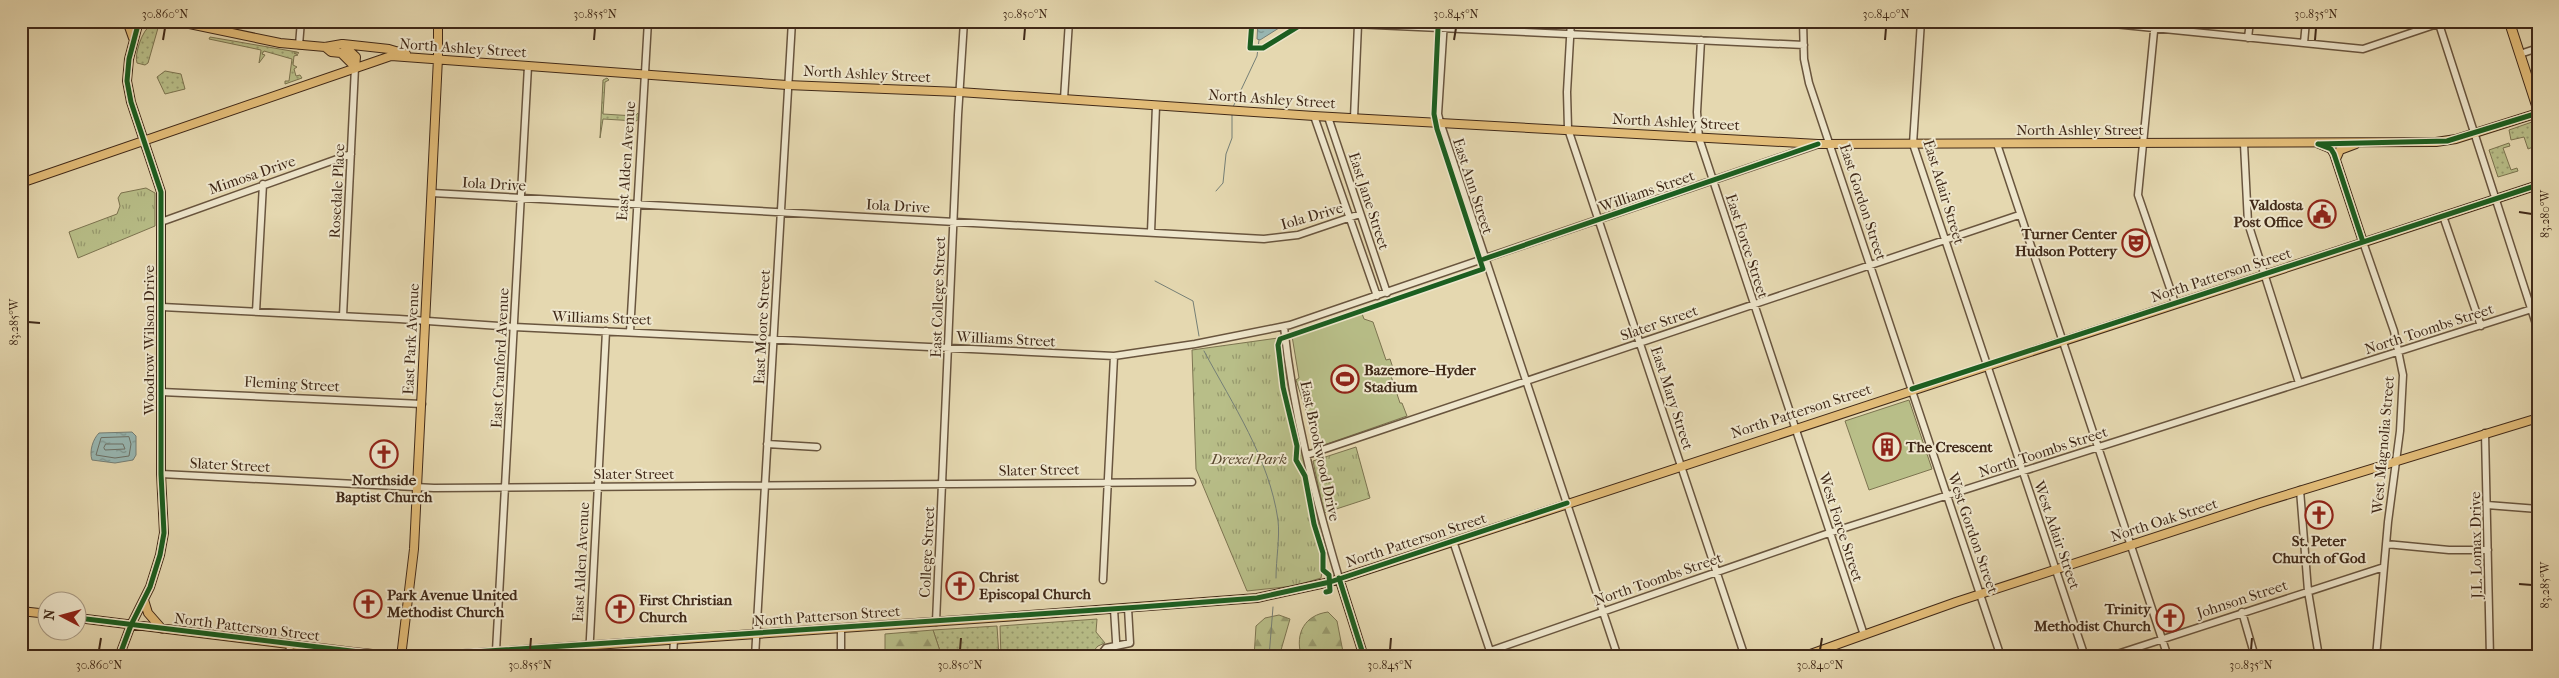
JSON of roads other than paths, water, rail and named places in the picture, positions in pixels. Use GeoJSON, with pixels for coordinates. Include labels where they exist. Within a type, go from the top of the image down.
{"type":"FeatureCollection","features":[{"type":"Feature","properties":{"kind":"highway"},"geometry":{"type":"LineString","coordinates":[[2509,21],[2538,112]]}},
{"type":"Feature","properties":{"kind":"main road"},"geometry":{"type":"LineString","coordinates":[[127,21],[134,41]]}},
{"type":"Feature","properties":{"kind":"main road","name":"Woodrow Wilson Drive"},"geometry":{"type":"LineString","coordinates":[[119,657],[131,625],[144,600],[160,555],[164,533],[161,474],[162,307],[160,184],[143,141],[131,102],[127,81],[128,64],[139,21]]}},
{"type":"Feature","properties":{"kind":"main road"},"geometry":{"type":"LineString","coordinates":[[175,21],[229,34],[299,45],[325,47],[342,44],[389,49],[412,56]]}},
{"type":"Feature","properties":{"kind":"main road","name":"East Park Avenue"},"geometry":{"type":"LineString","coordinates":[[401,657],[412,583],[432,193],[438,21]]}},
{"type":"Feature","properties":{"kind":"main road"},"geometry":{"type":"LineString","coordinates":[[342,44],[352,51],[356,57],[355,67]]}},
{"type":"Feature","properties":{"kind":"main road"},"geometry":{"type":"LineString","coordinates":[[325,47],[331,52],[341,54],[355,67]]}},
{"type":"Feature","properties":{"kind":"main road","name":"North Ashley Street"},"geometry":{"type":"LineString","coordinates":[[21,183],[391,56],[412,56],[787,85],[959,92],[1314,116],[1818,144],[2318,144],[2436,142],[2475,133],[2538,112]]}},
{"type":"Feature","properties":{"kind":"main road"},"geometry":{"type":"LineString","coordinates":[[2336,159],[2340,150],[2361,142]]}},
{"type":"Feature","properties":{"kind":"main road"},"geometry":{"type":"LineString","coordinates":[[2318,144],[2331,149],[2336,159],[2363,242]]}},
{"type":"Feature","properties":{"kind":"main road","name":"North Patterson Street"},"geometry":{"type":"LineString","coordinates":[[88,619],[401,657],[501,653],[1271,596],[1339,578],[1453,541],[2538,184]]}},
{"type":"Feature","properties":{"kind":"main road","name":"North Oak Street"},"geometry":{"type":"LineString","coordinates":[[1802,657],[1981,594],[2300,490],[2397,463],[2485,433],[2538,418]]}},
{"type":"Feature","properties":{"kind":"main road"},"geometry":{"type":"LineString","coordinates":[[1339,578],[1364,657]]}},
{"type":"Feature","properties":{"kind":"main road"},"geometry":{"type":"LineString","coordinates":[[144,600],[148,613],[162,629]]}},
{"type":"Feature","properties":{"kind":"main road"},"geometry":{"type":"LineString","coordinates":[[21,611],[38,613]]}},
{"type":"Feature","properties":{"kind":"street"},"geometry":{"type":"LineString","coordinates":[[299,45],[301,21]]}},
{"type":"Feature","properties":{"kind":"street","name":"East Alden Avenue"},"geometry":{"type":"LineString","coordinates":[[630,332],[648,21]]}},
{"type":"Feature","properties":{"kind":"street","name":"East Moore Street"},"geometry":{"type":"LineString","coordinates":[[755,657],[792,21]]}},
{"type":"Feature","properties":{"kind":"street","name":"East College Street"},"geometry":{"type":"LineString","coordinates":[[943,483],[953,221],[964,21]]}},
{"type":"Feature","properties":{"kind":"street"},"geometry":{"type":"LineString","coordinates":[[1064,100],[1069,21]]}},
{"type":"Feature","properties":{"kind":"street","name":"East Ann Street"},"geometry":{"type":"LineString","coordinates":[[1444,21],[1440,122],[1484,259],[1618,657]]}},
{"type":"Feature","properties":{"kind":"street","name":"East Mary Street"},"geometry":{"type":"LineString","coordinates":[[1570,21],[1567,92],[1568,130],[1600,220],[1745,657]]}},
{"type":"Feature","properties":{"kind":"street","name":"East Gordon Street"},"geometry":{"type":"LineString","coordinates":[[1803,21],[1805,68],[1912,389]]}},
{"type":"Feature","properties":{"kind":"street","name":"East Adair Street"},"geometry":{"type":"LineString","coordinates":[[1921,21],[1913,144],[1987,364]]}},
{"type":"Feature","properties":{"kind":"street"},"geometry":{"type":"LineString","coordinates":[[2084,21],[2368,49],[2430,24],[2439,24],[2446,21]]}},
{"type":"Feature","properties":{"kind":"street"},"geometry":{"type":"LineString","coordinates":[[2155,21],[2138,195],[2175,303]]}},
{"type":"Feature","properties":{"kind":"street"},"geometry":{"type":"LineString","coordinates":[[2248,38],[2250,21]]}},
{"type":"Feature","properties":{"kind":"street"},"geometry":{"type":"LineString","coordinates":[[2304,43],[2306,21]]}},
{"type":"Feature","properties":{"kind":"street"},"geometry":{"type":"LineString","coordinates":[[1332,23],[1804,45]]}},
{"type":"Feature","properties":{"kind":"street"},"geometry":{"type":"LineString","coordinates":[[1354,118],[1358,24]]}},
{"type":"Feature","properties":{"kind":"street"},"geometry":{"type":"LineString","coordinates":[[2439,24],[2495,198],[2534,308],[2538,330]]}},
{"type":"Feature","properties":{"kind":"street","name":"East Force Street"},"geometry":{"type":"LineString","coordinates":[[1701,40],[1697,112],[1698,138],[1794,428]]}},
{"type":"Feature","properties":{"kind":"street"},"geometry":{"type":"LineString","coordinates":[[2520,54],[2538,48]]}},
{"type":"Feature","properties":{"kind":"street","name":"East Cranford Avenue"},"geometry":{"type":"LineString","coordinates":[[501,653],[506,487],[528,66]]}},
{"type":"Feature","properties":{"kind":"street","name":"Rosedale Place"},"geometry":{"type":"LineString","coordinates":[[344,316],[355,67]]}},
{"type":"Feature","properties":{"kind":"street"},"geometry":{"type":"LineString","coordinates":[[1150,232],[1156,106]]}},
{"type":"Feature","properties":{"kind":"street","name":"East Jane Street"},"geometry":{"type":"LineString","coordinates":[[1314,116],[1377,296]]}},
{"type":"Feature","properties":{"kind":"street","name":"East Jane Street"},"geometry":{"type":"LineString","coordinates":[[1328,116],[1387,293]]}},
{"type":"Feature","properties":{"kind":"street","name":"Williams Street"},"geometry":{"type":"LineString","coordinates":[[162,307],[514,327],[1114,356],[1195,344],[1284,327],[1712,182],[1818,144]]}},
{"type":"Feature","properties":{"kind":"street"},"geometry":{"type":"LineString","coordinates":[[1997,144],[2096,448],[2168,657]]}},
{"type":"Feature","properties":{"kind":"street"},"geometry":{"type":"LineString","coordinates":[[2244,144],[2248,223],[2299,384]]}},
{"type":"Feature","properties":{"kind":"street","name":"Mimosa Drive"},"geometry":{"type":"LineString","coordinates":[[161,222],[351,154]]}},
{"type":"Feature","properties":{"kind":"street"},"geometry":{"type":"LineString","coordinates":[[256,312],[263,184]]}},
{"type":"Feature","properties":{"kind":"street","name":"Iola Drive"},"geometry":{"type":"LineString","coordinates":[[432,193],[781,214],[953,221],[1280,239],[1360,214]]}},
{"type":"Feature","properties":{"kind":"street","name":"Slater Street"},"geometry":{"type":"LineString","coordinates":[[1307,455],[2019,214]]}},
{"type":"Feature","properties":{"kind":"street"},"geometry":{"type":"LineString","coordinates":[[2443,216],[2481,326]]}},
{"type":"Feature","properties":{"kind":"street","name":"West Magnolia Street"},"geometry":{"type":"LineString","coordinates":[[2363,242],[2380,286],[2400,352],[2403,391],[2376,657]]}},
{"type":"Feature","properties":{"kind":"street","name":"North Toombs Street"},"geometry":{"type":"LineString","coordinates":[[1473,657],[1491,654],[1603,610],[1829,533],[2534,308]]}},
{"type":"Feature","properties":{"kind":"street","name":"East Brookwood Drive"},"geometry":{"type":"LineString","coordinates":[[1284,327],[1291,374],[1319,510],[1339,578]]}},
{"type":"Feature","properties":{"kind":"street","name":"East Alden Avenue"},"geometry":{"type":"LineString","coordinates":[[589,657],[606,331]]}},
{"type":"Feature","properties":{"kind":"street"},"geometry":{"type":"LineString","coordinates":[[1103,580],[1114,356]]}},
{"type":"Feature","properties":{"kind":"street","name":"West Adair Street"},"geometry":{"type":"LineString","coordinates":[[1987,364],[2085,657]]}},
{"type":"Feature","properties":{"kind":"street","name":"West Gordon Street"},"geometry":{"type":"LineString","coordinates":[[1912,389],[2001,657]]}},
{"type":"Feature","properties":{"kind":"street","name":"Fleming Street"},"geometry":{"type":"LineString","coordinates":[[161,392],[422,404]]}},
{"type":"Feature","properties":{"kind":"street","name":"West Force Street"},"geometry":{"type":"LineString","coordinates":[[1794,428],[1864,635]]}},
{"type":"Feature","properties":{"kind":"street","name":"J.L. Lomax Drive"},"geometry":{"type":"LineString","coordinates":[[2485,433],[2490,657]]}},
{"type":"Feature","properties":{"kind":"street"},"geometry":{"type":"LineString","coordinates":[[767,444],[817,447]]}},
{"type":"Feature","properties":{"kind":"street","name":"Slater Street"},"geometry":{"type":"LineString","coordinates":[[161,474],[417,487],[765,486],[1108,481],[1192,482]]}},
{"type":"Feature","properties":{"kind":"street","name":"College Street"},"geometry":{"type":"LineString","coordinates":[[936,622],[943,483]]}},
{"type":"Feature","properties":{"kind":"street"},"geometry":{"type":"LineString","coordinates":[[2300,490],[2308,591],[2318,657]]}},
{"type":"Feature","properties":{"kind":"street"},"geometry":{"type":"LineString","coordinates":[[2487,505],[2538,509]]}},
{"type":"Feature","properties":{"kind":"street"},"geometry":{"type":"LineString","coordinates":[[1453,541],[1491,654]]}},
{"type":"Feature","properties":{"kind":"street"},"geometry":{"type":"LineString","coordinates":[[2386,544],[2449,550],[2488,550]]}},
{"type":"Feature","properties":{"kind":"street","name":"Johnson Street"},"geometry":{"type":"LineString","coordinates":[[2108,657],[2384,567]]}},
{"type":"Feature","properties":{"kind":"street"},"geometry":{"type":"LineString","coordinates":[[1099,657],[1106,648],[1130,643],[1128,608]]}},
{"type":"Feature","properties":{"kind":"street"},"geometry":{"type":"LineString","coordinates":[[1114,609],[1117,657]]}},
{"type":"Feature","properties":{"kind":"street"},"geometry":{"type":"LineString","coordinates":[[2242,612],[2255,657]]}},
{"type":"Feature","properties":{"kind":"street"},"geometry":{"type":"LineString","coordinates":[[841,628],[841,657]]}},
{"type":"Feature","properties":{"kind":"street"},"geometry":{"type":"LineString","coordinates":[[674,639],[674,657]]}},
{"type":"Feature","properties":{"kind":"street"},"geometry":{"type":"LineString","coordinates":[[289,657],[290,645]]}},
{"type":"Feature","properties":{"kind":"water"},"geometry":{"type":"Polygon","coordinates":[[[1258,21],[1290,21],[1260,40],[1257,39],[1258,21]]]}},
{"type":"Feature","properties":{"kind":"water"},"geometry":{"type":"Polygon","coordinates":[[[132,432],[136,436],[136,455],[133,460],[115,463],[92,460],[92,445],[99,433],[132,432]]]}},
{"type":"Feature","properties":{"kind":"waterway"},"geometry":{"type":"LineString","coordinates":[[1233,107],[1257,56],[1259,40]]}},
{"type":"Feature","properties":{"kind":"waterway"},"geometry":{"type":"LineString","coordinates":[[1216,191],[1223,183],[1226,154],[1232,138],[1232,113]]}},
{"type":"Feature","properties":{"kind":"waterway"},"geometry":{"type":"LineString","coordinates":[[1155,281],[1193,301],[1199,336]]}},
{"type":"Feature","properties":{"kind":"waterway"},"geometry":{"type":"LineString","coordinates":[[1204,351],[1238,412],[1267,475],[1278,520],[1276,578]]}},
{"type":"Feature","properties":{"kind":"waterway"},"geometry":{"type":"LineString","coordinates":[[1269,657],[1273,607]]}},
{"type":"Feature","properties":{"kind":"place","name":"Valdosta Post Office"},"geometry":{"type":"Point","coordinates":[2322,214]}},
{"type":"Feature","properties":{"kind":"place","name":"Turner Center Hudson Pottery"},"geometry":{"type":"Point","coordinates":[2136,243]}},
{"type":"Feature","properties":{"kind":"place","name":"Bazemore–Hyder Stadium"},"geometry":{"type":"Point","coordinates":[1345,379]}},
{"type":"Feature","properties":{"kind":"place","name":"The Crescent"},"geometry":{"type":"Point","coordinates":[1887,447]}},
{"type":"Feature","properties":{"kind":"place","name":"Northside Baptist Church"},"geometry":{"type":"Point","coordinates":[384,454]}},
{"type":"Feature","properties":{"kind":"place","name":"St. Peter Church of God"},"geometry":{"type":"Point","coordinates":[2319,515]}},
{"type":"Feature","properties":{"kind":"place","name":"Christ Episcopal Church"},"geometry":{"type":"Point","coordinates":[960,586]}},
{"type":"Feature","properties":{"kind":"place","name":"Park Avenue United Methodist Church"},"geometry":{"type":"Point","coordinates":[368,604]}},
{"type":"Feature","properties":{"kind":"place","name":"First Christian Church"},"geometry":{"type":"Point","coordinates":[620,609]}},
{"type":"Feature","properties":{"kind":"place","name":"Trinity Methodist Church"},"geometry":{"type":"Point","coordinates":[2170,618]}},
{"type":"Feature","properties":{"kind":"park label","name":"Drexel Park"},"geometry":{"type":"Point","coordinates":[1249,459]}}]}
